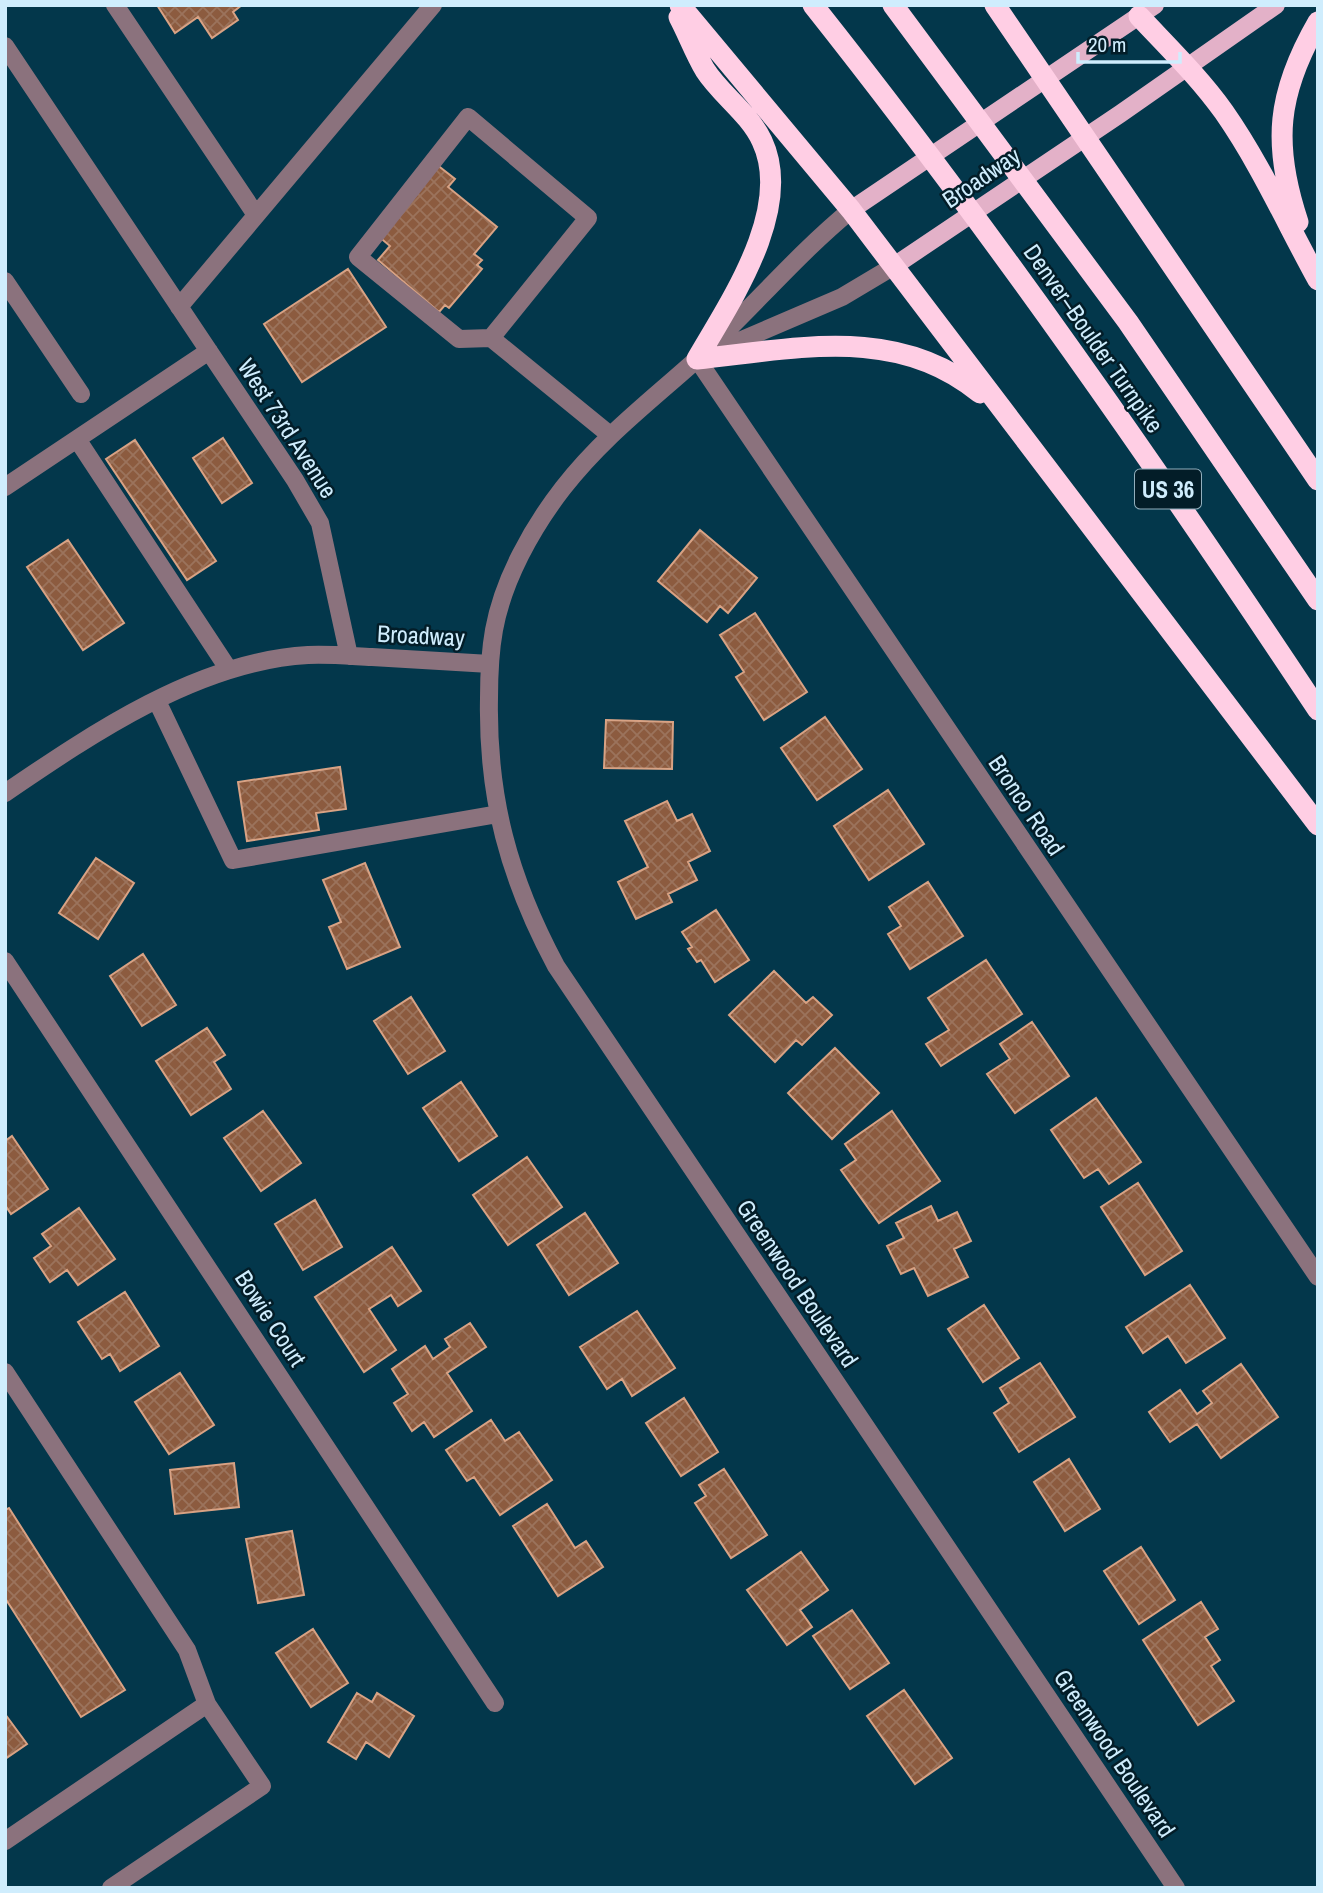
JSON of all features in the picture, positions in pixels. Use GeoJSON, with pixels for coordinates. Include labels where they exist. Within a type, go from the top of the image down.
{"type":"FeatureCollection","features":[{"type":"Feature","properties":{"kind":"highway"},"geometry":{"type":"LineString","coordinates":[[673,5],[706,70],[753,126],[769,160],[768,204],[761,233],[741,282],[697,359]]}},
{"type":"Feature","properties":{"kind":"highway"},"geometry":{"type":"LineString","coordinates":[[680,5],[851,210],[1318,825]]}},
{"type":"Feature","properties":{"kind":"highway","name":"Denver–Boulder Turnpike"},"geometry":{"type":"LineString","coordinates":[[813,5],[884,95],[1015,271],[1111,406],[1318,710]]}},
{"type":"Feature","properties":{"kind":"highway"},"geometry":{"type":"LineString","coordinates":[[893,5],[1067,238],[1186,405],[1318,600]]}},
{"type":"Feature","properties":{"kind":"highway"},"geometry":{"type":"LineString","coordinates":[[998,9],[1318,480]]}},
{"type":"Feature","properties":{"kind":"highway"},"geometry":{"type":"LineString","coordinates":[[1147,10],[1186,68],[1209,92],[1242,140],[1317,278]]}},
{"type":"Feature","properties":{"kind":"highway"},"geometry":{"type":"LineString","coordinates":[[1317,278],[1286,178],[1282,120],[1286,92],[1294,69],[1318,22]]}},
{"type":"Feature","properties":{"kind":"highway"},"geometry":{"type":"LineString","coordinates":[[697,359],[821,346],[855,346],[905,353],[929,361],[958,376],[981,393],[1008,419]]}},
{"type":"Feature","properties":{"kind":"main road","name":"Broadway"},"geometry":{"type":"LineString","coordinates":[[894,266],[1276,5]]}},
{"type":"Feature","properties":{"kind":"main road","name":"Broadway"},"geometry":{"type":"LineString","coordinates":[[851,210],[1147,10]]}},
{"type":"Feature","properties":{"kind":"street"},"geometry":{"type":"LineString","coordinates":[[115,5],[256,215]]}},
{"type":"Feature","properties":{"kind":"street"},"geometry":{"type":"LineString","coordinates":[[179,307],[433,5]]}},
{"type":"Feature","properties":{"kind":"street","name":"West 73rd Avenue"},"geometry":{"type":"LineString","coordinates":[[5,46],[295,480],[320,523],[349,656]]}},
{"type":"Feature","properties":{"kind":"street"},"geometry":{"type":"LineString","coordinates":[[491,338],[588,218],[467,117],[358,257],[459,339],[491,338],[610,435]]}},
{"type":"Feature","properties":{"kind":"street","name":"Broadway"},"geometry":{"type":"LineString","coordinates":[[5,793],[66,751],[133,712],[229,670],[269,660],[308,655],[490,664],[494,628],[508,583],[529,541],[561,491],[610,435],[697,359],[816,239],[851,210]]}},
{"type":"Feature","properties":{"kind":"street","name":"Broadway"},"geometry":{"type":"LineString","coordinates":[[697,359],[842,297],[894,266]]}},
{"type":"Feature","properties":{"kind":"street"},"geometry":{"type":"LineString","coordinates":[[5,281],[81,394]]}},
{"type":"Feature","properties":{"kind":"street"},"geometry":{"type":"LineString","coordinates":[[5,487],[209,351]]}},
{"type":"Feature","properties":{"kind":"street","name":"Bronco Road"},"geometry":{"type":"LineString","coordinates":[[697,359],[1318,1277]]}},
{"type":"Feature","properties":{"kind":"street"},"geometry":{"type":"LineString","coordinates":[[77,439],[229,670]]}},
{"type":"Feature","properties":{"kind":"street","name":"Greenwood Boulevard"},"geometry":{"type":"LineString","coordinates":[[490,664],[489,725],[498,814],[518,886],[536,928],[570,989],[1176,1888]]}},
{"type":"Feature","properties":{"kind":"street"},"geometry":{"type":"LineString","coordinates":[[156,701],[233,860],[498,814]]}},
{"type":"Feature","properties":{"kind":"street","name":"Bowie Court"},"geometry":{"type":"LineString","coordinates":[[5,961],[495,1703]]}},
{"type":"Feature","properties":{"kind":"street"},"geometry":{"type":"LineString","coordinates":[[5,1372],[187,1650],[207,1704],[262,1786],[111,1888]]}},
{"type":"Feature","properties":{"kind":"street"},"geometry":{"type":"LineString","coordinates":[[5,1841],[207,1704]]}},
{"type":"Feature","properties":{"kind":"building"},"geometry":{"type":"Polygon","coordinates":[[[157,5],[242,5],[233,12],[238,20],[212,38],[198,17],[175,33],[157,5]]]}},
{"type":"Feature","properties":{"kind":"building"},"geometry":{"type":"Polygon","coordinates":[[[436,164],[455,179],[448,187],[497,227],[474,254],[482,260],[477,265],[482,269],[449,308],[445,305],[439,312],[378,260],[390,246],[377,235],[436,164]]]}},
{"type":"Feature","properties":{"kind":"building"},"geometry":{"type":"Polygon","coordinates":[[[348,269],[386,327],[302,382],[264,324],[348,269]]]}},
{"type":"Feature","properties":{"kind":"building"},"geometry":{"type":"Polygon","coordinates":[[[223,438],[252,483],[222,503],[193,458],[223,438]]]}},
{"type":"Feature","properties":{"kind":"building"},"geometry":{"type":"Polygon","coordinates":[[[135,440],[216,561],[187,580],[106,459],[135,440]]]}},
{"type":"Feature","properties":{"kind":"building"},"geometry":{"type":"Polygon","coordinates":[[[700,530],[757,578],[728,613],[720,606],[707,622],[658,581],[700,530]]]}},
{"type":"Feature","properties":{"kind":"building"},"geometry":{"type":"Polygon","coordinates":[[[68,540],[124,623],[83,650],[27,567],[68,540]]]}},
{"type":"Feature","properties":{"kind":"building"},"geometry":{"type":"Polygon","coordinates":[[[755,613],[807,692],[764,720],[736,677],[744,672],[720,635],[755,613]]]}},
{"type":"Feature","properties":{"kind":"building"},"geometry":{"type":"Polygon","coordinates":[[[825,717],[862,769],[817,800],[781,748],[825,717]]]}},
{"type":"Feature","properties":{"kind":"building"},"geometry":{"type":"Polygon","coordinates":[[[606,720],[673,722],[672,769],[604,768],[606,720]]]}},
{"type":"Feature","properties":{"kind":"building"},"geometry":{"type":"Polygon","coordinates":[[[340,767],[346,809],[316,813],[319,830],[247,841],[238,782],[340,767]]]}},
{"type":"Feature","properties":{"kind":"building"},"geometry":{"type":"Polygon","coordinates":[[[888,790],[924,844],[869,880],[834,826],[888,790]]]}},
{"type":"Feature","properties":{"kind":"building"},"geometry":{"type":"Polygon","coordinates":[[[667,801],[677,821],[692,814],[710,851],[688,862],[697,880],[668,894],[672,902],[636,919],[618,882],[648,867],[625,821],[667,801]]]}},
{"type":"Feature","properties":{"kind":"building"},"geometry":{"type":"Polygon","coordinates":[[[96,858],[134,883],[98,939],[59,913],[96,858]]]}},
{"type":"Feature","properties":{"kind":"building"},"geometry":{"type":"Polygon","coordinates":[[[365,863],[400,947],[347,969],[329,927],[341,922],[323,880],[365,863]]]}},
{"type":"Feature","properties":{"kind":"building"},"geometry":{"type":"Polygon","coordinates":[[[928,882],[963,936],[910,969],[888,934],[901,926],[889,907],[928,882]]]}},
{"type":"Feature","properties":{"kind":"building"},"geometry":{"type":"Polygon","coordinates":[[[716,910],[749,960],[715,982],[701,960],[697,962],[688,949],[692,947],[682,932],[716,910]]]}},
{"type":"Feature","properties":{"kind":"building"},"geometry":{"type":"Polygon","coordinates":[[[143,954],[176,1005],[142,1026],[110,976],[143,954]]]}},
{"type":"Feature","properties":{"kind":"building"},"geometry":{"type":"Polygon","coordinates":[[[986,960],[1022,1014],[941,1066],[926,1044],[949,1030],[928,998],[986,960]]]}},
{"type":"Feature","properties":{"kind":"building"},"geometry":{"type":"Polygon","coordinates":[[[774,971],[806,1003],[813,997],[832,1015],[802,1045],[796,1040],[775,1062],[729,1015],[774,971]]]}},
{"type":"Feature","properties":{"kind":"building"},"geometry":{"type":"Polygon","coordinates":[[[411,997],[445,1051],[408,1074],[374,1021],[411,997]]]}},
{"type":"Feature","properties":{"kind":"building"},"geometry":{"type":"Polygon","coordinates":[[[1032,1022],[1069,1076],[1015,1113],[987,1074],[1010,1059],[1000,1044],[1032,1022]]]}},
{"type":"Feature","properties":{"kind":"building"},"geometry":{"type":"Polygon","coordinates":[[[207,1028],[225,1055],[214,1062],[231,1089],[191,1115],[156,1061],[207,1028]]]}},
{"type":"Feature","properties":{"kind":"building"},"geometry":{"type":"Polygon","coordinates":[[[835,1048],[879,1093],[832,1139],[788,1093],[835,1048]]]}},
{"type":"Feature","properties":{"kind":"building"},"geometry":{"type":"Polygon","coordinates":[[[461,1082],[497,1136],[459,1161],[423,1108],[461,1082]]]}},
{"type":"Feature","properties":{"kind":"building"},"geometry":{"type":"Polygon","coordinates":[[[1096,1098],[1141,1162],[1109,1184],[1098,1169],[1084,1178],[1051,1130],[1096,1098]]]}},
{"type":"Feature","properties":{"kind":"building"},"geometry":{"type":"Polygon","coordinates":[[[263,1111],[301,1163],[261,1191],[224,1138],[263,1111]]]}},
{"type":"Feature","properties":{"kind":"building"},"geometry":{"type":"Polygon","coordinates":[[[892,1111],[940,1181],[879,1223],[841,1170],[856,1160],[845,1144],[892,1111]]]}},
{"type":"Feature","properties":{"kind":"building"},"geometry":{"type":"Polygon","coordinates":[[[12,1136],[48,1189],[11,1214],[5,1205],[5,1141],[12,1136]]]}},
{"type":"Feature","properties":{"kind":"building"},"geometry":{"type":"Polygon","coordinates":[[[527,1157],[562,1207],[508,1245],[473,1195],[527,1157]]]}},
{"type":"Feature","properties":{"kind":"building"},"geometry":{"type":"Polygon","coordinates":[[[1138,1183],[1182,1251],[1145,1275],[1101,1207],[1138,1183]]]}},
{"type":"Feature","properties":{"kind":"building"},"geometry":{"type":"Polygon","coordinates":[[[315,1200],[342,1247],[303,1270],[275,1224],[315,1200]]]}},
{"type":"Feature","properties":{"kind":"building"},"geometry":{"type":"Polygon","coordinates":[[[931,1206],[938,1221],[957,1212],[971,1241],[954,1249],[968,1277],[928,1296],[914,1268],[901,1274],[887,1246],[904,1238],[896,1223],[931,1206]]]}},
{"type":"Feature","properties":{"kind":"building"},"geometry":{"type":"Polygon","coordinates":[[[79,1208],[115,1259],[78,1285],[67,1270],[50,1282],[34,1258],[51,1246],[42,1234],[79,1208]]]}},
{"type":"Feature","properties":{"kind":"building"},"geometry":{"type":"Polygon","coordinates":[[[585,1213],[618,1263],[569,1295],[537,1245],[585,1213]]]}},
{"type":"Feature","properties":{"kind":"building"},"geometry":{"type":"Polygon","coordinates":[[[392,1247],[421,1291],[398,1306],[391,1295],[369,1309],[396,1350],[364,1372],[315,1297],[392,1247]]]}},
{"type":"Feature","properties":{"kind":"building"},"geometry":{"type":"Polygon","coordinates":[[[1190,1285],[1225,1338],[1186,1363],[1168,1336],[1143,1353],[1126,1327],[1190,1285]]]}},
{"type":"Feature","properties":{"kind":"building"},"geometry":{"type":"Polygon","coordinates":[[[125,1292],[159,1346],[120,1371],[110,1354],[102,1359],[78,1322],[125,1292]]]}},
{"type":"Feature","properties":{"kind":"building"},"geometry":{"type":"Polygon","coordinates":[[[984,1305],[1019,1358],[983,1382],[948,1329],[984,1305]]]}},
{"type":"Feature","properties":{"kind":"building"},"geometry":{"type":"Polygon","coordinates":[[[637,1311],[675,1368],[632,1396],[622,1379],[607,1389],[580,1347],[637,1311]]]}},
{"type":"Feature","properties":{"kind":"building"},"geometry":{"type":"Polygon","coordinates":[[[470,1323],[486,1347],[447,1373],[472,1411],[434,1437],[424,1422],[412,1431],[394,1403],[408,1394],[392,1369],[425,1346],[433,1359],[450,1347],[445,1339],[470,1323]]]}},
{"type":"Feature","properties":{"kind":"building"},"geometry":{"type":"Polygon","coordinates":[[[1040,1363],[1075,1417],[1019,1452],[994,1413],[1009,1403],[1000,1388],[1040,1363]]]}},
{"type":"Feature","properties":{"kind":"building"},"geometry":{"type":"Polygon","coordinates":[[[1241,1364],[1278,1417],[1221,1458],[1197,1424],[1170,1442],[1149,1412],[1180,1390],[1197,1414],[1212,1403],[1203,1391],[1241,1364]]]}},
{"type":"Feature","properties":{"kind":"building"},"geometry":{"type":"Polygon","coordinates":[[[180,1373],[214,1425],[169,1454],[135,1402],[180,1373]]]}},
{"type":"Feature","properties":{"kind":"building"},"geometry":{"type":"Polygon","coordinates":[[[684,1398],[718,1452],[681,1476],[646,1423],[684,1398]]]}},
{"type":"Feature","properties":{"kind":"building"},"geometry":{"type":"Polygon","coordinates":[[[491,1420],[505,1441],[519,1432],[552,1480],[500,1515],[474,1477],[467,1481],[446,1450],[491,1420]]]}},
{"type":"Feature","properties":{"kind":"building"},"geometry":{"type":"Polygon","coordinates":[[[1069,1459],[1100,1509],[1065,1531],[1034,1482],[1069,1459]]]}},
{"type":"Feature","properties":{"kind":"building"},"geometry":{"type":"Polygon","coordinates":[[[234,1463],[239,1507],[175,1514],[170,1470],[234,1463]]]}},
{"type":"Feature","properties":{"kind":"building"},"geometry":{"type":"Polygon","coordinates":[[[724,1469],[767,1535],[731,1558],[695,1503],[706,1496],[699,1485],[724,1469]]]}},
{"type":"Feature","properties":{"kind":"building"},"geometry":{"type":"Polygon","coordinates":[[[547,1504],[575,1548],[586,1541],[603,1567],[558,1596],[513,1526],[547,1504]]]}},
{"type":"Feature","properties":{"kind":"building"},"geometry":{"type":"Polygon","coordinates":[[[9,1508],[125,1690],[81,1717],[5,1598],[5,1510],[9,1508]]]}},
{"type":"Feature","properties":{"kind":"building"},"geometry":{"type":"Polygon","coordinates":[[[292,1531],[304,1595],[258,1603],[246,1539],[292,1531]]]}},
{"type":"Feature","properties":{"kind":"building"},"geometry":{"type":"Polygon","coordinates":[[[1141,1547],[1175,1600],[1139,1624],[1104,1571],[1141,1547]]]}},
{"type":"Feature","properties":{"kind":"building"},"geometry":{"type":"Polygon","coordinates":[[[801,1552],[828,1590],[800,1610],[812,1627],[787,1645],[747,1590],[801,1552]]]}},
{"type":"Feature","properties":{"kind":"building"},"geometry":{"type":"Polygon","coordinates":[[[1201,1602],[1218,1629],[1205,1637],[1220,1660],[1211,1666],[1234,1701],[1198,1725],[1143,1640],[1201,1602]]]}},
{"type":"Feature","properties":{"kind":"building"},"geometry":{"type":"Polygon","coordinates":[[[852,1610],[889,1663],[850,1689],[813,1636],[852,1610]]]}},
{"type":"Feature","properties":{"kind":"building"},"geometry":{"type":"Polygon","coordinates":[[[313,1629],[348,1683],[311,1707],[276,1653],[313,1629]]]}},
{"type":"Feature","properties":{"kind":"building"},"geometry":{"type":"Polygon","coordinates":[[[904,1690],[952,1758],[915,1784],[867,1716],[904,1690]]]}},
{"type":"Feature","properties":{"kind":"building"},"geometry":{"type":"Polygon","coordinates":[[[357,1693],[372,1702],[377,1693],[414,1716],[389,1757],[366,1742],[356,1759],[328,1742],[357,1693]]]}},
{"type":"Feature","properties":{"kind":"building"},"geometry":{"type":"Polygon","coordinates":[[[5,1714],[27,1744],[5,1759],[5,1714]]]}}]}
